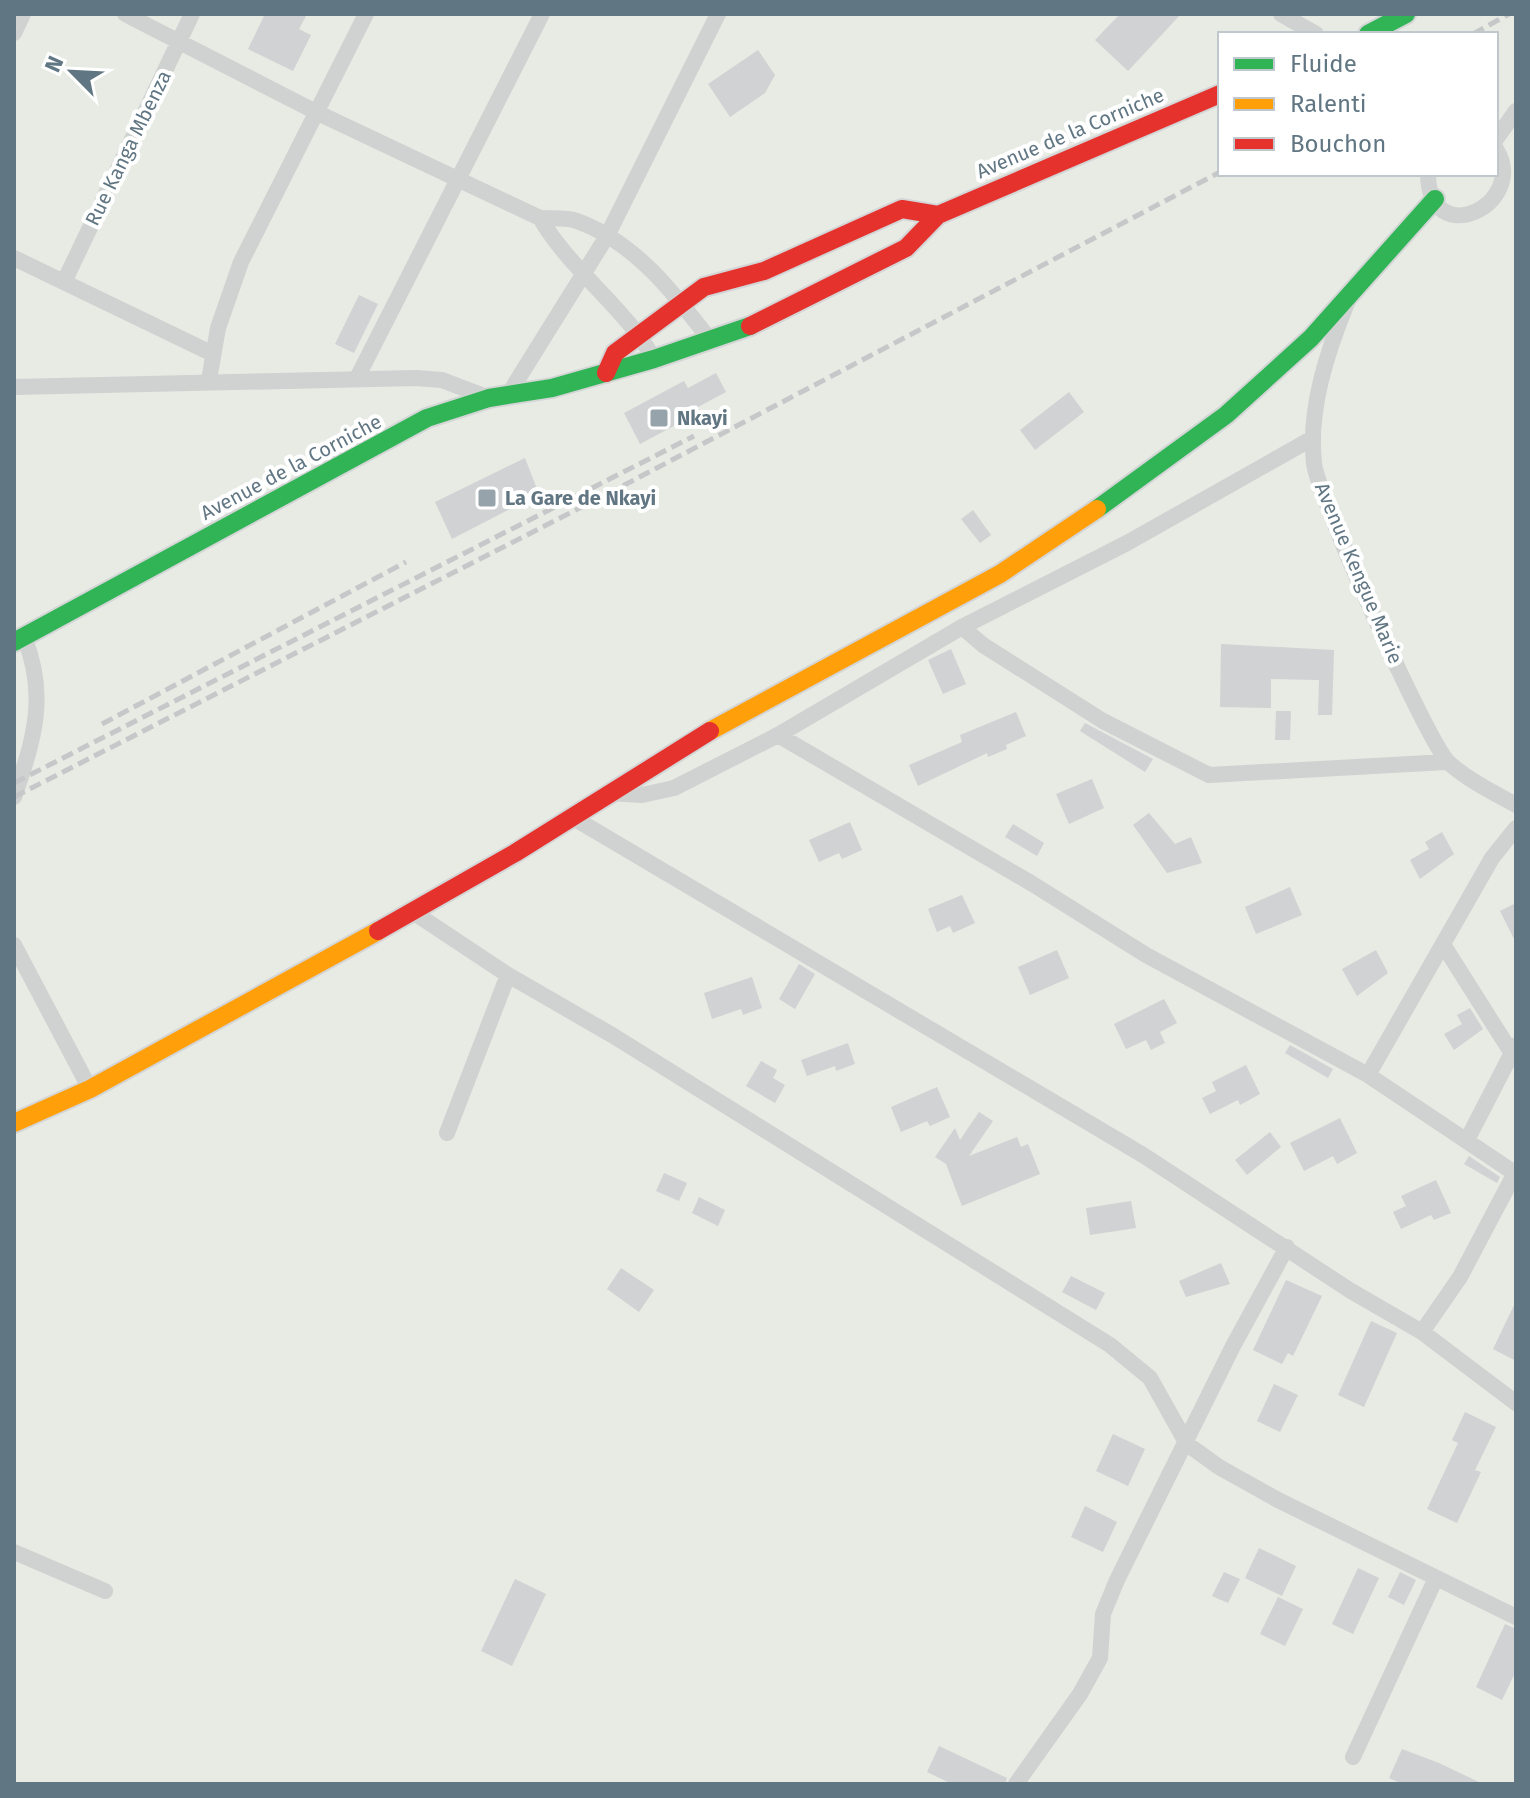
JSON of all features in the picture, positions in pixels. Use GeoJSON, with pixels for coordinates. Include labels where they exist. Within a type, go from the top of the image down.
{"type":"FeatureCollection","features":[{"type":"Feature","properties":{"kind":"street"},"geometry":{"type":"LineString","coordinates":[[14,33],[23,14]]}},
{"type":"Feature","properties":{"kind":"street"},"geometry":{"type":"LineString","coordinates":[[125,14],[318,113],[540,218],[574,220],[607,236],[655,271],[710,340]]}},
{"type":"Feature","properties":{"kind":"street","name":"Rue Kanga Mbenza"},"geometry":{"type":"LineString","coordinates":[[64,282],[192,14]]}},
{"type":"Feature","properties":{"kind":"street"},"geometry":{"type":"LineString","coordinates":[[209,380],[228,292],[366,14]]}},
{"type":"Feature","properties":{"kind":"street"},"geometry":{"type":"LineString","coordinates":[[357,378],[542,14]]}},
{"type":"Feature","properties":{"kind":"street"},"geometry":{"type":"LineString","coordinates":[[508,395],[607,236],[718,14]]}},
{"type":"Feature","properties":{"kind":"street"},"geometry":{"type":"LineString","coordinates":[[1281,14],[1312,32]]}},
{"type":"Feature","properties":{"kind":"street"},"geometry":{"type":"LineString","coordinates":[[1372,32],[1406,14]]}},
{"type":"Feature","properties":{"kind":"street","name":"Avenue de la Corniche"},"geometry":{"type":"LineString","coordinates":[[19,639],[427,418],[489,398],[606,373],[769,319],[906,248],[938,215],[1218,95]]}},
{"type":"Feature","properties":{"kind":"street"},"geometry":{"type":"LineString","coordinates":[[1498,136],[1516,111]]}},
{"type":"Feature","properties":{"kind":"street"},"geometry":{"type":"LineString","coordinates":[[1429,176],[1435,199],[1442,208],[1462,216],[1484,213],[1508,198],[1505,155]]}},
{"type":"Feature","properties":{"kind":"street"},"geometry":{"type":"LineString","coordinates":[[14,1123],[90,1089],[413,912],[572,817],[673,751],[1000,574],[1074,525],[1226,415],[1349,298],[1435,199]]}},
{"type":"Feature","properties":{"kind":"street","name":"Avenue de la Corniche"},"geometry":{"type":"LineString","coordinates":[[606,373],[615,353],[680,301],[704,287],[764,271],[902,209],[938,215]]}},
{"type":"Feature","properties":{"kind":"street"},"geometry":{"type":"LineString","coordinates":[[540,218],[556,246],[639,332],[654,359]]}},
{"type":"Feature","properties":{"kind":"street"},"geometry":{"type":"LineString","coordinates":[[14,258],[213,354]]}},
{"type":"Feature","properties":{"kind":"street","name":"Avenue Kengue Marie"},"geometry":{"type":"LineString","coordinates":[[1349,298],[1323,374],[1313,438],[1314,465],[1321,495],[1380,627],[1446,762]]}},
{"type":"Feature","properties":{"kind":"street"},"geometry":{"type":"LineString","coordinates":[[14,387],[357,378],[442,380],[489,398]]}},
{"type":"Feature","properties":{"kind":"street"},"geometry":{"type":"LineString","coordinates":[[608,793],[642,795],[674,788],[778,735],[962,627],[1127,543],[1313,438]]}},
{"type":"Feature","properties":{"kind":"street"},"geometry":{"type":"LineString","coordinates":[[962,627],[983,645],[1103,721],[1209,775],[1446,762],[1516,805]]}},
{"type":"Feature","properties":{"kind":"street"},"geometry":{"type":"LineString","coordinates":[[14,797],[35,726],[39,698],[34,662],[19,639]]}},
{"type":"Feature","properties":{"kind":"street"},"geometry":{"type":"LineString","coordinates":[[778,735],[1031,883],[1146,955],[1368,1075],[1516,1174],[1460,1277],[1422,1332]]}},
{"type":"Feature","properties":{"kind":"street"},"geometry":{"type":"LineString","coordinates":[[572,817],[1143,1155],[1351,1291],[1422,1332],[1516,1403]]}},
{"type":"Feature","properties":{"kind":"street"},"geometry":{"type":"LineString","coordinates":[[1368,1075],[1492,858],[1516,828]]}},
{"type":"Feature","properties":{"kind":"street"},"geometry":{"type":"LineString","coordinates":[[413,912],[508,975],[612,1035],[1110,1345],[1150,1378],[1187,1444],[1278,1500],[1516,1617]]}},
{"type":"Feature","properties":{"kind":"street"},"geometry":{"type":"LineString","coordinates":[[14,945],[90,1089]]}},
{"type":"Feature","properties":{"kind":"street"},"geometry":{"type":"LineString","coordinates":[[1444,946],[1514,1048],[1467,1140]]}},
{"type":"Feature","properties":{"kind":"street"},"geometry":{"type":"LineString","coordinates":[[447,1133],[508,975]]}},
{"type":"Feature","properties":{"kind":"street"},"geometry":{"type":"LineString","coordinates":[[1016,1784],[1080,1694],[1100,1658],[1103,1614],[1110,1597],[1233,1346],[1287,1247]]}},
{"type":"Feature","properties":{"kind":"street"},"geometry":{"type":"LineString","coordinates":[[14,1552],[105,1591]]}},
{"type":"Feature","properties":{"kind":"street"},"geometry":{"type":"LineString","coordinates":[[1353,1757],[1436,1578]]}},
{"type":"Feature","properties":{"kind":"shaded area"},"geometry":{"type":"Polygon","coordinates":[[[14,14],[1516,14],[1516,1784],[14,1784],[14,14]]]}},
{"type":"Feature","properties":{"kind":"building"},"geometry":{"type":"Polygon","coordinates":[[[265,14],[307,14],[299,29],[311,35],[293,71],[248,49],[265,14]]]}},
{"type":"Feature","properties":{"kind":"building"},"geometry":{"type":"Polygon","coordinates":[[[1120,14],[1181,14],[1128,71],[1095,40],[1120,14]]]}},
{"type":"Feature","properties":{"kind":"building"},"geometry":{"type":"Polygon","coordinates":[[[758,50],[775,75],[765,93],[730,117],[708,84],[758,50]]]}},
{"type":"Feature","properties":{"kind":"building"},"geometry":{"type":"Polygon","coordinates":[[[359,295],[378,304],[354,353],[335,344],[359,295]]]}},
{"type":"Feature","properties":{"kind":"building"},"geometry":{"type":"Polygon","coordinates":[[[716,373],[726,392],[698,407],[700,412],[640,444],[624,413],[684,381],[688,388],[716,373]]]}},
{"type":"Feature","properties":{"kind":"building"},"geometry":{"type":"Polygon","coordinates":[[[1069,392],[1084,412],[1035,450],[1020,430],[1069,392]]]}},
{"type":"Feature","properties":{"kind":"building","name":"La Gare de Nkayi"},"geometry":{"type":"Polygon","coordinates":[[[525,458],[539,494],[452,539],[435,502],[525,458]]]}},
{"type":"Feature","properties":{"kind":"building"},"geometry":{"type":"Polygon","coordinates":[[[973,510],[991,535],[980,543],[961,519],[973,510]]]}},
{"type":"Feature","properties":{"kind":"building"},"geometry":{"type":"Polygon","coordinates":[[[1221,644],[1334,650],[1332,715],[1318,715],[1319,680],[1271,679],[1271,708],[1220,707],[1221,644]]]}},
{"type":"Feature","properties":{"kind":"building"},"geometry":{"type":"Polygon","coordinates":[[[951,649],[966,684],[943,694],[928,660],[951,649]]]}},
{"type":"Feature","properties":{"kind":"building"},"geometry":{"type":"Polygon","coordinates":[[[1276,711],[1291,711],[1290,740],[1275,740],[1276,711]]]}},
{"type":"Feature","properties":{"kind":"building"},"geometry":{"type":"Polygon","coordinates":[[[1016,712],[1026,736],[1006,745],[1007,749],[988,757],[987,753],[918,786],[909,765],[962,742],[960,735],[1016,712]]]}},
{"type":"Feature","properties":{"kind":"building"},"geometry":{"type":"Polygon","coordinates":[[[1085,723],[1153,759],[1145,772],[1080,731],[1085,723]]]}},
{"type":"Feature","properties":{"kind":"building"},"geometry":{"type":"Polygon","coordinates":[[[1092,779],[1104,808],[1069,824],[1056,794],[1092,779]]]}},
{"type":"Feature","properties":{"kind":"building"},"geometry":{"type":"Polygon","coordinates":[[[1149,813],[1175,844],[1191,837],[1202,863],[1167,873],[1133,825],[1149,813]]]}},
{"type":"Feature","properties":{"kind":"building"},"geometry":{"type":"Polygon","coordinates":[[[850,822],[862,850],[842,859],[839,853],[819,862],[809,840],[850,822]]]}},
{"type":"Feature","properties":{"kind":"building"},"geometry":{"type":"Polygon","coordinates":[[[1013,824],[1044,843],[1037,856],[1005,837],[1013,824]]]}},
{"type":"Feature","properties":{"kind":"building"},"geometry":{"type":"Polygon","coordinates":[[[1442,832],[1454,854],[1420,879],[1410,860],[1429,849],[1425,842],[1442,832]]]}},
{"type":"Feature","properties":{"kind":"building"},"geometry":{"type":"Polygon","coordinates":[[[1290,887],[1302,915],[1256,934],[1245,907],[1290,887]]]}},
{"type":"Feature","properties":{"kind":"building"},"geometry":{"type":"Polygon","coordinates":[[[962,895],[975,923],[953,933],[950,926],[937,932],[928,909],[962,895]]]}},
{"type":"Feature","properties":{"kind":"building"},"geometry":{"type":"Polygon","coordinates":[[[1516,903],[1516,943],[1500,911],[1516,903]]]}},
{"type":"Feature","properties":{"kind":"building"},"geometry":{"type":"Polygon","coordinates":[[[1057,950],[1069,978],[1030,995],[1018,967],[1057,950]]]}},
{"type":"Feature","properties":{"kind":"building"},"geometry":{"type":"Polygon","coordinates":[[[1376,950],[1388,973],[1357,996],[1342,969],[1376,950]]]}},
{"type":"Feature","properties":{"kind":"building"},"geometry":{"type":"Polygon","coordinates":[[[799,964],[815,974],[795,1009],[779,999],[799,964]]]}},
{"type":"Feature","properties":{"kind":"building"},"geometry":{"type":"Polygon","coordinates":[[[752,977],[762,1008],[743,1015],[741,1009],[712,1019],[704,993],[752,977]]]}},
{"type":"Feature","properties":{"kind":"building"},"geometry":{"type":"Polygon","coordinates":[[[1164,999],[1177,1023],[1160,1032],[1165,1043],[1151,1050],[1146,1040],[1126,1049],[1114,1024],[1164,999]]]}},
{"type":"Feature","properties":{"kind":"building"},"geometry":{"type":"Polygon","coordinates":[[[1470,1008],[1483,1029],[1454,1050],[1444,1034],[1462,1024],[1457,1015],[1470,1008]]]}},
{"type":"Feature","properties":{"kind":"building"},"geometry":{"type":"Polygon","coordinates":[[[848,1043],[855,1064],[836,1071],[835,1066],[807,1076],[801,1060],[848,1043]]]}},
{"type":"Feature","properties":{"kind":"building"},"geometry":{"type":"Polygon","coordinates":[[[1290,1045],[1333,1069],[1328,1078],[1285,1053],[1290,1045]]]}},
{"type":"Feature","properties":{"kind":"building"},"geometry":{"type":"Polygon","coordinates":[[[761,1061],[777,1070],[773,1078],[785,1085],[775,1103],[746,1086],[761,1061]]]}},
{"type":"Feature","properties":{"kind":"building"},"geometry":{"type":"Polygon","coordinates":[[[1246,1065],[1260,1094],[1240,1105],[1238,1100],[1210,1114],[1202,1098],[1216,1091],[1212,1082],[1246,1065]]]}},
{"type":"Feature","properties":{"kind":"building"},"geometry":{"type":"Polygon","coordinates":[[[937,1087],[950,1117],[930,1126],[927,1121],[901,1132],[891,1107],[937,1087]]]}},
{"type":"Feature","properties":{"kind":"building"},"geometry":{"type":"Polygon","coordinates":[[[979,1112],[993,1121],[969,1156],[1017,1137],[1021,1147],[1028,1144],[1040,1174],[962,1206],[946,1164],[935,1157],[955,1128],[960,1140],[979,1112]]]}},
{"type":"Feature","properties":{"kind":"building"},"geometry":{"type":"Polygon","coordinates":[[[1340,1118],[1357,1153],[1337,1164],[1333,1156],[1304,1171],[1290,1143],[1340,1118]]]}},
{"type":"Feature","properties":{"kind":"building"},"geometry":{"type":"Polygon","coordinates":[[[1270,1132],[1281,1147],[1247,1175],[1235,1160],[1270,1132]]]}},
{"type":"Feature","properties":{"kind":"building"},"geometry":{"type":"Polygon","coordinates":[[[1469,1156],[1500,1177],[1497,1183],[1464,1164],[1469,1156]]]}},
{"type":"Feature","properties":{"kind":"building"},"geometry":{"type":"Polygon","coordinates":[[[664,1173],[687,1183],[679,1201],[656,1191],[664,1173]]]}},
{"type":"Feature","properties":{"kind":"building"},"geometry":{"type":"Polygon","coordinates":[[[1436,1180],[1451,1213],[1434,1220],[1431,1215],[1401,1229],[1393,1212],[1406,1206],[1401,1196],[1436,1180]]]}},
{"type":"Feature","properties":{"kind":"building"},"geometry":{"type":"Polygon","coordinates":[[[699,1197],[725,1210],[718,1226],[692,1213],[699,1197]]]}},
{"type":"Feature","properties":{"kind":"building"},"geometry":{"type":"Polygon","coordinates":[[[1131,1201],[1136,1228],[1090,1235],[1086,1208],[1131,1201]]]}},
{"type":"Feature","properties":{"kind":"building"},"geometry":{"type":"Polygon","coordinates":[[[1221,1263],[1230,1284],[1186,1297],[1179,1281],[1221,1263]]]}},
{"type":"Feature","properties":{"kind":"building"},"geometry":{"type":"Polygon","coordinates":[[[621,1268],[654,1290],[639,1312],[607,1289],[621,1268]]]}},
{"type":"Feature","properties":{"kind":"building"},"geometry":{"type":"Polygon","coordinates":[[[1071,1276],[1105,1293],[1096,1310],[1062,1292],[1071,1276]]]}},
{"type":"Feature","properties":{"kind":"building"},"geometry":{"type":"Polygon","coordinates":[[[1286,1280],[1322,1296],[1293,1356],[1288,1353],[1282,1364],[1253,1350],[1286,1280]]]}},
{"type":"Feature","properties":{"kind":"building"},"geometry":{"type":"Polygon","coordinates":[[[1516,1301],[1516,1361],[1493,1349],[1516,1301]]]}},
{"type":"Feature","properties":{"kind":"building"},"geometry":{"type":"Polygon","coordinates":[[[1371,1321],[1397,1333],[1364,1407],[1338,1395],[1371,1321]]]}},
{"type":"Feature","properties":{"kind":"building"},"geometry":{"type":"Polygon","coordinates":[[[1274,1384],[1298,1395],[1280,1432],[1257,1421],[1274,1384]]]}},
{"type":"Feature","properties":{"kind":"building"},"geometry":{"type":"Polygon","coordinates":[[[1465,1412],[1496,1427],[1475,1470],[1481,1472],[1457,1523],[1427,1509],[1458,1443],[1452,1440],[1465,1412]]]}},
{"type":"Feature","properties":{"kind":"building"},"geometry":{"type":"Polygon","coordinates":[[[1113,1434],[1145,1449],[1128,1486],[1096,1471],[1113,1434]]]}},
{"type":"Feature","properties":{"kind":"building"},"geometry":{"type":"Polygon","coordinates":[[[1085,1506],[1117,1522],[1103,1552],[1071,1537],[1085,1506]]]}},
{"type":"Feature","properties":{"kind":"building"},"geometry":{"type":"Polygon","coordinates":[[[1259,1548],[1296,1566],[1282,1596],[1245,1578],[1259,1548]]]}},
{"type":"Feature","properties":{"kind":"building"},"geometry":{"type":"Polygon","coordinates":[[[1358,1568],[1379,1578],[1353,1634],[1332,1624],[1358,1568]]]}},
{"type":"Feature","properties":{"kind":"building"},"geometry":{"type":"Polygon","coordinates":[[[1224,1572],[1240,1579],[1228,1603],[1212,1596],[1224,1572]]]}},
{"type":"Feature","properties":{"kind":"building"},"geometry":{"type":"Polygon","coordinates":[[[1400,1572],[1416,1580],[1404,1605],[1388,1597],[1400,1572]]]}},
{"type":"Feature","properties":{"kind":"building"},"geometry":{"type":"Polygon","coordinates":[[[515,1579],[546,1594],[512,1666],[481,1651],[515,1579]]]}},
{"type":"Feature","properties":{"kind":"building"},"geometry":{"type":"Polygon","coordinates":[[[1278,1597],[1303,1609],[1285,1646],[1260,1634],[1278,1597]]]}},
{"type":"Feature","properties":{"kind":"building"},"geometry":{"type":"Polygon","coordinates":[[[1505,1624],[1516,1629],[1516,1671],[1502,1700],[1476,1687],[1505,1624]]]}},
{"type":"Feature","properties":{"kind":"building"},"geometry":{"type":"Polygon","coordinates":[[[939,1746],[1007,1778],[1005,1784],[952,1784],[927,1772],[939,1746]]]}},
{"type":"Feature","properties":{"kind":"building"},"geometry":{"type":"Polygon","coordinates":[[[1402,1749],[1483,1784],[1402,1784],[1389,1778],[1402,1749]]]}},
{"type":"Feature","properties":{"kind":"railway"},"geometry":{"type":"LineString","coordinates":[[1477,32],[1509,14]]}},
{"type":"Feature","properties":{"kind":"railway"},"geometry":{"type":"LineString","coordinates":[[14,797],[611,492],[1218,173]]}},
{"type":"Feature","properties":{"kind":"railway"},"geometry":{"type":"LineString","coordinates":[[14,783],[694,436]]}},
{"type":"Feature","properties":{"kind":"railway"},"geometry":{"type":"LineString","coordinates":[[102,724],[406,562]]}},
{"type":"Feature","properties":{"kind":"traffic: fast"},"geometry":{"type":"LineString","coordinates":[[1372,32],[1406,14]]}},
{"type":"Feature","properties":{"kind":"traffic: fast"},"geometry":{"type":"LineString","coordinates":[[1097,509],[1226,415],[1311,338],[1435,199]]}},
{"type":"Feature","properties":{"kind":"traffic: fast"},"geometry":{"type":"LineString","coordinates":[[14,642],[427,418],[489,398],[552,388],[654,359],[750,326]]}},
{"type":"Feature","properties":{"kind":"traffic: slow"},"geometry":{"type":"LineString","coordinates":[[710,731],[1000,574],[1097,509]]}},
{"type":"Feature","properties":{"kind":"traffic: slow"},"geometry":{"type":"LineString","coordinates":[[14,1123],[90,1089],[378,931]]}},
{"type":"Feature","properties":{"kind":"traffic: jam"},"geometry":{"type":"LineString","coordinates":[[750,326],[906,248],[938,215],[1218,95]]}},
{"type":"Feature","properties":{"kind":"traffic: jam"},"geometry":{"type":"LineString","coordinates":[[606,373],[615,353],[704,287],[764,271],[902,209],[938,215]]}},
{"type":"Feature","properties":{"kind":"traffic: jam"},"geometry":{"type":"LineString","coordinates":[[378,931],[515,853],[710,731]]}},
{"type":"Feature","properties":{"kind":"place","name":"Nkayi"},"geometry":{"type":"Point","coordinates":[659,418]}},
{"type":"Feature","properties":{"kind":"place","name":"La Gare de Nkayi"},"geometry":{"type":"Point","coordinates":[487,498]}}]}
